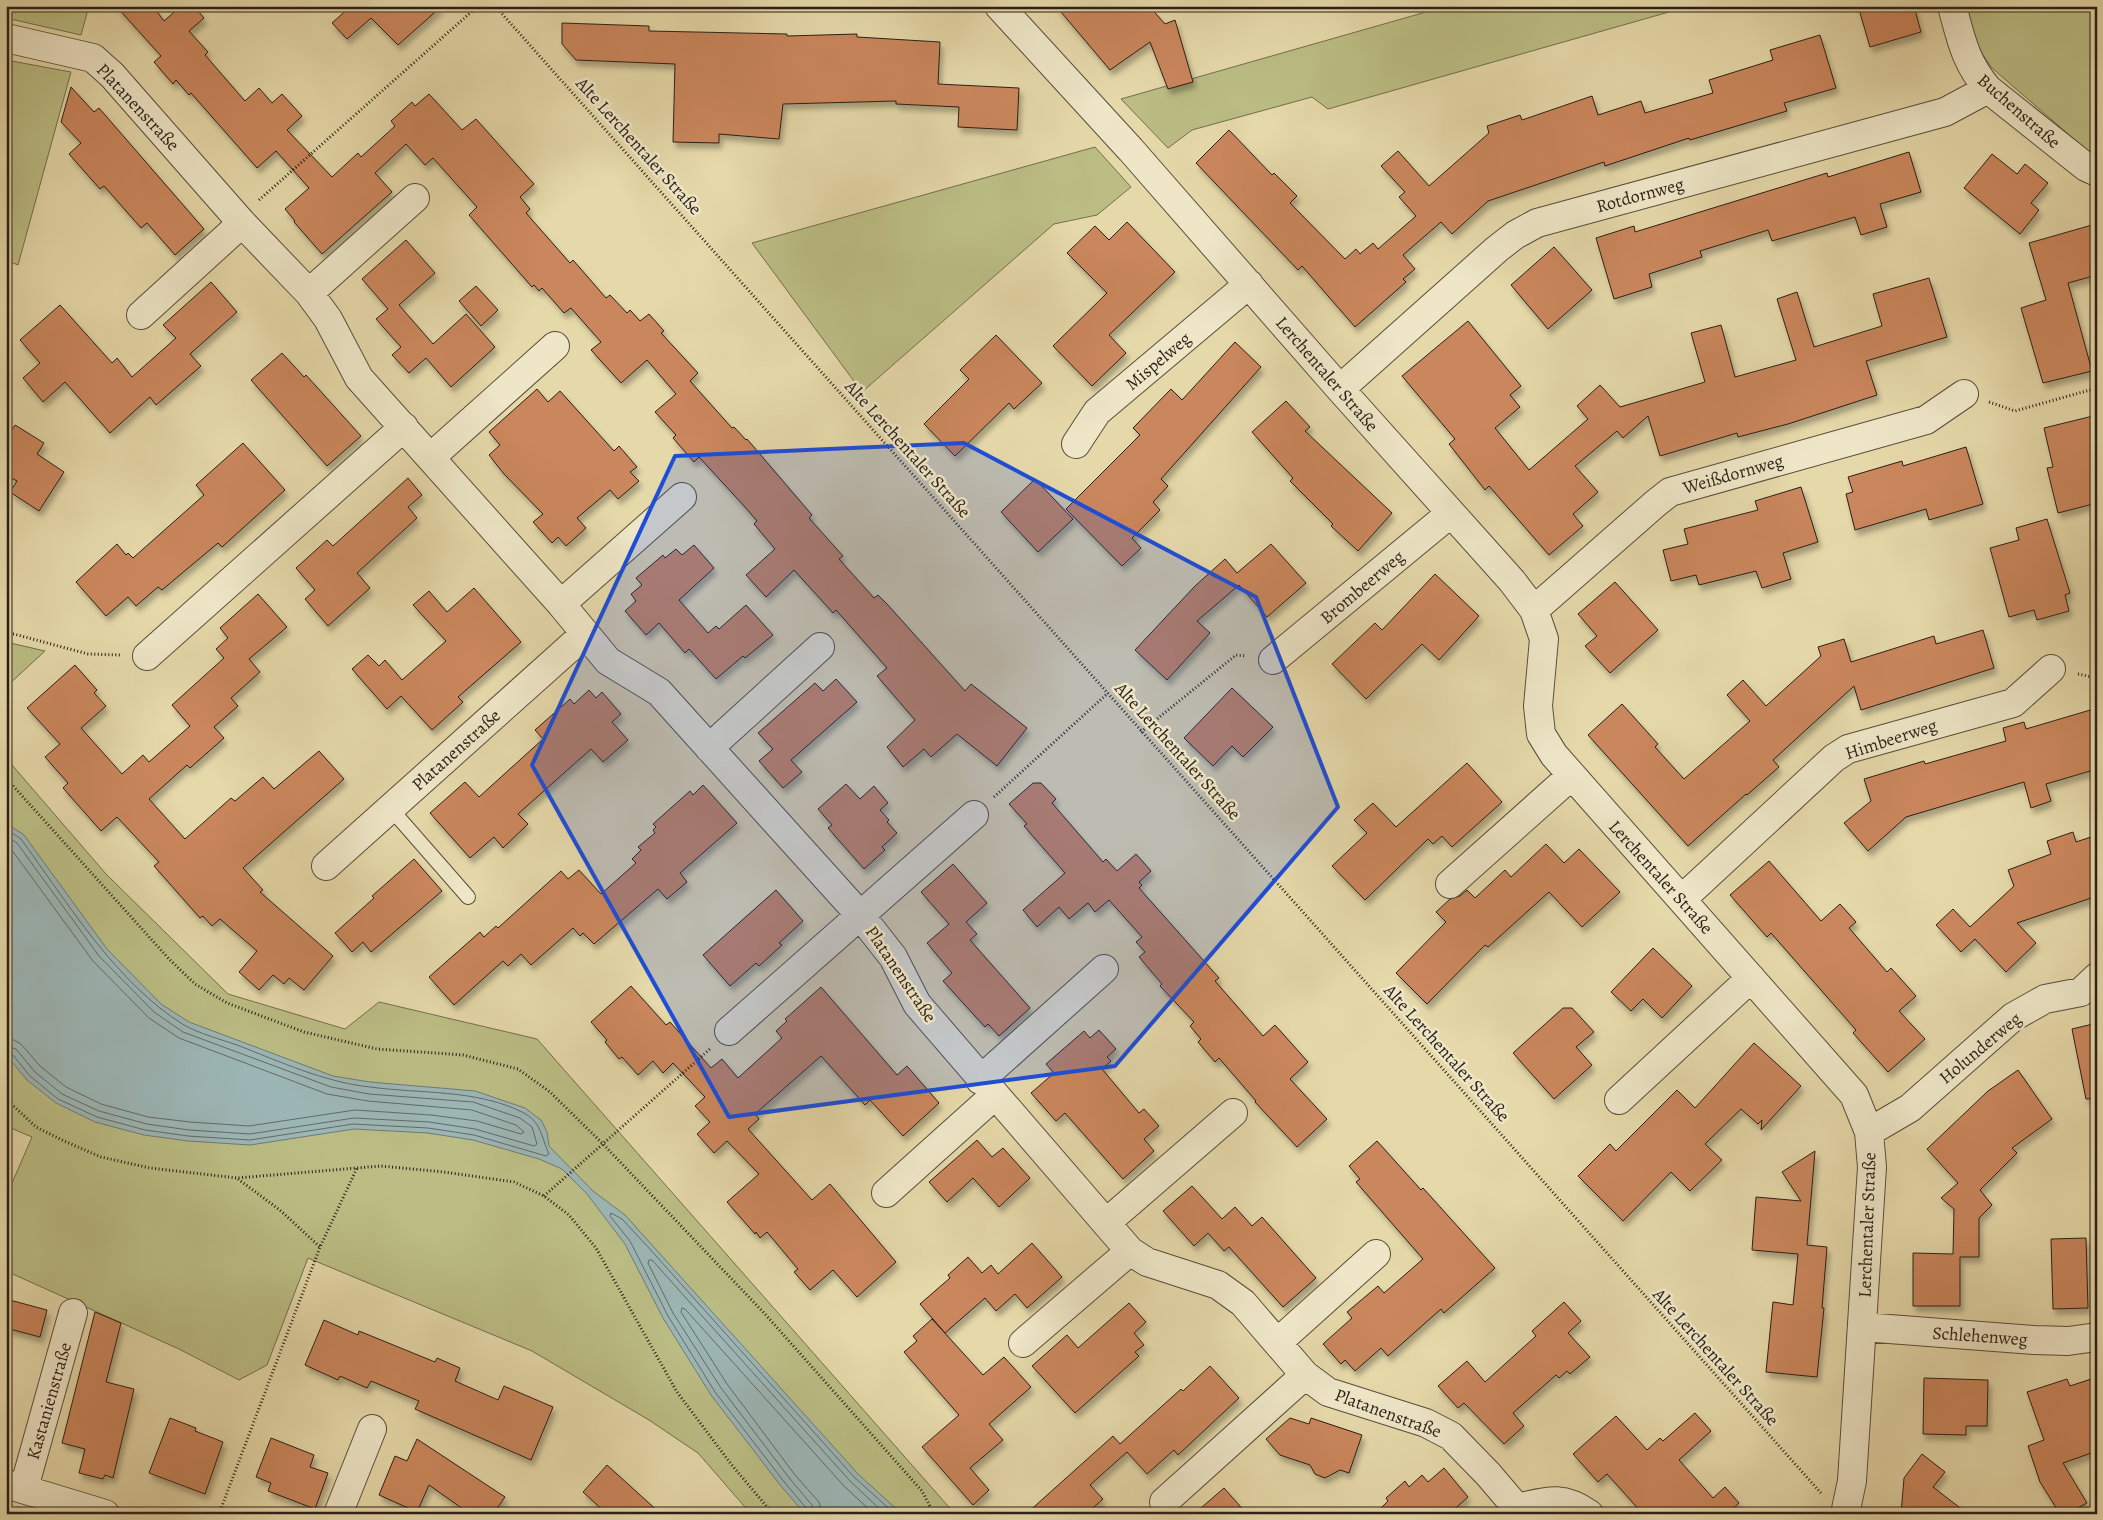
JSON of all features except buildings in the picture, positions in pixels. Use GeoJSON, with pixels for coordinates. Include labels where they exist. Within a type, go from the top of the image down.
{"type":"FeatureCollection","features":[{"type":"Feature","properties":{"kind":"street","name":"Lerchentaler Straße"},"geometry":{"type":"LineString","coordinates":[[999,6],[1131,150],[1340,389],[1512,581],[1534,610],[1544,639],[1538,706],[1541,734],[1554,755],[1854,1095],[1869,1132],[1872,1167],[1864,1327],[1852,1481],[1836,1507]]}},
{"type":"Feature","properties":{"kind":"street","name":"Buchenstraße"},"geometry":{"type":"LineString","coordinates":[[1952,6],[1966,55],[1974,73],[1988,89],[2086,167],[2097,172]]}},
{"type":"Feature","properties":{"kind":"street","name":"Platanenstraße"},"geometry":{"type":"LineString","coordinates":[[6,38],[93,58],[112,75],[242,222],[309,294],[328,319],[359,378],[432,457],[561,604],[608,661],[659,692],[860,915],[893,957],[916,1004],[987,1088],[1130,1250],[1147,1262],[1218,1285],[1243,1303],[1305,1375],[1328,1392],[1426,1423],[1451,1436],[1488,1474],[1515,1511],[1554,1499],[1574,1504],[1589,1514]]}},
{"type":"Feature","properties":{"kind":"street","name":"Rotdornweg"},"geometry":{"type":"LineString","coordinates":[[1340,389],[1497,249],[1515,235],[1537,223],[1945,112],[1988,89]]}},
{"type":"Feature","properties":{"kind":"street"},"geometry":{"type":"LineString","coordinates":[[309,294],[416,198]]}},
{"type":"Feature","properties":{"kind":"street"},"geometry":{"type":"LineString","coordinates":[[141,315],[242,222]]}},
{"type":"Feature","properties":{"kind":"street","name":"Mispelweg"},"geometry":{"type":"LineString","coordinates":[[1076,444],[1097,412],[1249,284]]}},
{"type":"Feature","properties":{"kind":"street"},"geometry":{"type":"LineString","coordinates":[[432,457],[555,346]]}},
{"type":"Feature","properties":{"kind":"street","name":"Weißdornweg"},"geometry":{"type":"LineString","coordinates":[[1534,610],[1670,492],[1926,420],[1964,394]]}},
{"type":"Feature","properties":{"kind":"street"},"geometry":{"type":"LineString","coordinates":[[147,656],[404,427]]}},
{"type":"Feature","properties":{"kind":"street"},"geometry":{"type":"LineString","coordinates":[[561,604],[682,497]]}},
{"type":"Feature","properties":{"kind":"street","name":"Brombeerweg"},"geometry":{"type":"LineString","coordinates":[[1273,660],[1451,514]]}},
{"type":"Feature","properties":{"kind":"street","name":"Platanenstraße"},"geometry":{"type":"LineString","coordinates":[[326,866],[585,634]]}},
{"type":"Feature","properties":{"kind":"street"},"geometry":{"type":"LineString","coordinates":[[709,748],[820,646]]}},
{"type":"Feature","properties":{"kind":"street","name":"Himbeerweg"},"geometry":{"type":"LineString","coordinates":[[1682,899],[1834,758],[1848,749],[2013,703],[2051,669]]}},
{"type":"Feature","properties":{"kind":"street"},"geometry":{"type":"LineString","coordinates":[[1450,884],[1571,776]]}},
{"type":"Feature","properties":{"kind":"street","name":"Platanenstraße"},"geometry":{"type":"LineString","coordinates":[[729,1031],[974,815]]}},
{"type":"Feature","properties":{"kind":"street"},"geometry":{"type":"LineString","coordinates":[[886,1193],[1104,969]]}},
{"type":"Feature","properties":{"kind":"street","name":"Holunderweg"},"geometry":{"type":"LineString","coordinates":[[1869,1132],[1910,1108],[2013,1017],[2045,999],[2081,992],[2097,976]]}},
{"type":"Feature","properties":{"kind":"street"},"geometry":{"type":"LineString","coordinates":[[1619,1100],[1751,978]]}},
{"type":"Feature","properties":{"kind":"street"},"geometry":{"type":"LineString","coordinates":[[1107,1222],[1233,1113]]}},
{"type":"Feature","properties":{"kind":"street"},"geometry":{"type":"LineString","coordinates":[[1023,1343],[1130,1250]]}},
{"type":"Feature","properties":{"kind":"street"},"geometry":{"type":"LineString","coordinates":[[1278,1342],[1376,1254]]}},
{"type":"Feature","properties":{"kind":"street","name":"Kastanienstraße"},"geometry":{"type":"LineString","coordinates":[[73,1313],[15,1486],[105,1514]]}},
{"type":"Feature","properties":{"kind":"street","name":"Schlehenweg"},"geometry":{"type":"LineString","coordinates":[[1864,1327],[2034,1340],[2068,1341],[2097,1337]]}},
{"type":"Feature","properties":{"kind":"street"},"geometry":{"type":"LineString","coordinates":[[1164,1502],[1305,1375]]}},
{"type":"Feature","properties":{"kind":"street"},"geometry":{"type":"LineString","coordinates":[[338,1514],[372,1429]]}},
{"type":"Feature","properties":{"kind":"lane"},"geometry":{"type":"LineString","coordinates":[[391,809],[468,897]]}},
{"type":"Feature","properties":{"kind":"path"},"geometry":{"type":"LineString","coordinates":[[242,222],[250,207],[478,6]]}},
{"type":"Feature","properties":{"kind":"path","name":"Alte Lerchentaler Straße"},"geometry":{"type":"LineString","coordinates":[[495,6],[1141,732],[1233,832],[1775,1444],[1836,1507]]}},
{"type":"Feature","properties":{"kind":"path"},"geometry":{"type":"LineString","coordinates":[[1964,394],[2015,411],[2097,388]]}},
{"type":"Feature","properties":{"kind":"path"},"geometry":{"type":"LineString","coordinates":[[6,633],[88,654],[147,656]]}},
{"type":"Feature","properties":{"kind":"path"},"geometry":{"type":"LineString","coordinates":[[1141,732],[1236,655],[1273,660]]}},
{"type":"Feature","properties":{"kind":"path"},"geometry":{"type":"LineString","coordinates":[[974,815],[1108,693]]}},
{"type":"Feature","properties":{"kind":"path"},"geometry":{"type":"LineString","coordinates":[[6,778],[169,959],[195,984],[227,1003],[304,1032],[377,1049],[463,1055],[518,1069],[550,1092],[603,1144],[790,1342],[922,1492],[934,1514]]}},
{"type":"Feature","properties":{"kind":"path"},"geometry":{"type":"LineString","coordinates":[[544,1196],[729,1031]]}},
{"type":"Feature","properties":{"kind":"path"},"geometry":{"type":"LineString","coordinates":[[6,1099],[36,1127],[101,1157],[150,1168],[237,1178],[381,1166],[444,1172],[514,1182],[544,1196],[569,1216],[596,1248],[677,1392],[731,1464],[773,1514]]}},
{"type":"Feature","properties":{"kind":"path"},"geometry":{"type":"LineString","coordinates":[[218,1514],[320,1247],[358,1168]]}},
{"type":"Feature","properties":{"kind":"path"},"geometry":{"type":"LineString","coordinates":[[237,1178],[281,1211],[320,1247]]}},
{"type":"Feature","properties":{"kind":"highlighted area"},"geometry":{"type":"Polygon","coordinates":[[[964,443],[1256,597],[1338,807],[1115,1066],[729,1117],[532,765],[675,456],[964,443]]]}},
{"type":"Feature","properties":{"kind":"green space"},"geometry":{"type":"Polygon","coordinates":[[[6,6],[89,6],[81,35],[6,18],[6,6]]]}},
{"type":"Feature","properties":{"kind":"green space"},"geometry":{"type":"Polygon","coordinates":[[[1447,6],[1690,6],[1328,109],[1312,97],[1192,130],[1168,148],[1121,99],[1447,6]]]}},
{"type":"Feature","properties":{"kind":"green space"},"geometry":{"type":"Polygon","coordinates":[[[1949,6],[2097,6],[2097,159],[1992,68],[1949,6]]]}},
{"type":"Feature","properties":{"kind":"green space"},"geometry":{"type":"Polygon","coordinates":[[[6,60],[71,72],[18,265],[6,260],[6,60]]]}},
{"type":"Feature","properties":{"kind":"green space"},"geometry":{"type":"Polygon","coordinates":[[[1095,147],[1131,187],[1097,215],[1054,224],[862,392],[752,243],[1095,147]]]}},
{"type":"Feature","properties":{"kind":"green space"},"geometry":{"type":"Polygon","coordinates":[[[6,642],[45,651],[6,687],[6,642]]]}},
{"type":"Feature","properties":{"kind":"green space"},"geometry":{"type":"Polygon","coordinates":[[[6,758],[106,874],[228,994],[345,1029],[379,1002],[537,1039],[955,1514],[751,1514],[698,1453],[649,1420],[532,1351],[308,1258],[267,1365],[239,1380],[179,1349],[6,1271],[6,1197],[32,1137],[6,1126],[6,758]]]}},
{"type":"Feature","properties":{"kind":"water"},"geometry":{"type":"Polygon","coordinates":[[[6,823],[24,835],[107,949],[161,1004],[189,1022],[333,1076],[370,1082],[475,1091],[525,1108],[541,1120],[547,1132],[549,1146],[593,1191],[625,1215],[858,1474],[902,1514],[805,1514],[711,1395],[663,1318],[625,1244],[587,1194],[562,1169],[539,1159],[473,1140],[428,1133],[354,1129],[250,1145],[188,1141],[144,1135],[95,1122],[56,1103],[27,1080],[6,1055],[6,823]]]}}]}
